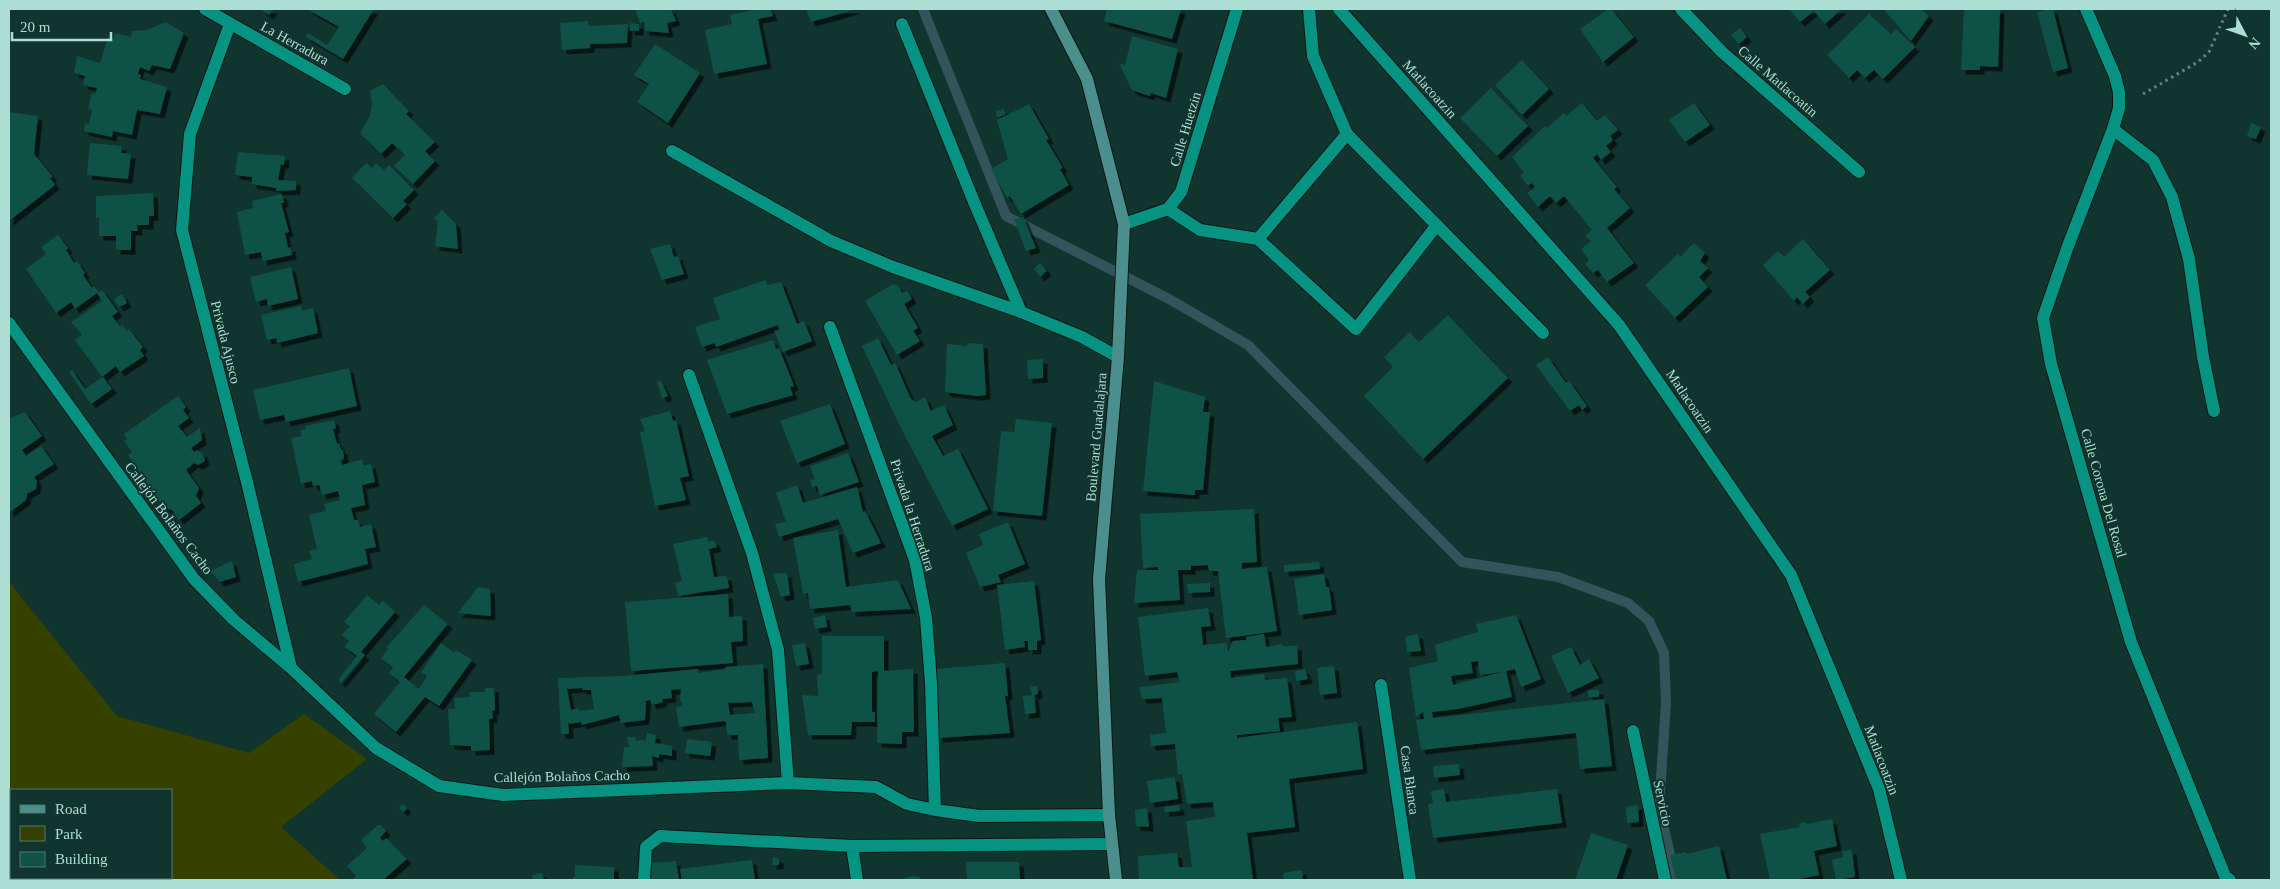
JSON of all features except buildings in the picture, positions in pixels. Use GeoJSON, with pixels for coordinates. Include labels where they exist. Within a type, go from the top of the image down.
{"type":"FeatureCollection","features":[{"type":"Feature","properties":{"kind":"main road","name":"Boulevard Guadalajara"},"geometry":{"type":"LineString","coordinates":[[1051,9],[1087,79],[1124,224],[1118,357],[1099,578],[1109,815],[1116,880]]}},
{"type":"Feature","properties":{"kind":"street","name":"La Herradura"},"geometry":{"type":"LineString","coordinates":[[205,9],[345,88]]}},
{"type":"Feature","properties":{"kind":"street","name":"Calle Huetzin"},"geometry":{"type":"LineString","coordinates":[[1168,209],[1181,192],[1237,9]]}},
{"type":"Feature","properties":{"kind":"street"},"geometry":{"type":"LineString","coordinates":[[1309,9],[1313,56],[1347,134],[1543,333]]}},
{"type":"Feature","properties":{"kind":"street","name":"Matlacoatzin"},"geometry":{"type":"LineString","coordinates":[[1339,9],[1620,325],[1791,575],[1879,789],[1901,880]]}},
{"type":"Feature","properties":{"kind":"street","name":"Calle Matlacoatin"},"geometry":{"type":"LineString","coordinates":[[1680,9],[1722,52],[1859,172]]}},
{"type":"Feature","properties":{"kind":"street","name":"Calle Corona Del Rosal"},"geometry":{"type":"LineString","coordinates":[[2086,9],[2115,76],[2119,92],[2119,108],[2114,129],[2068,246],[2044,318],[2051,364],[2131,642],[2226,876],[2230,880]]}},
{"type":"Feature","properties":{"kind":"street","name":"Privada Ajusco"},"geometry":{"type":"LineString","coordinates":[[230,24],[190,134],[182,230],[248,486],[291,668]]}},
{"type":"Feature","properties":{"kind":"street"},"geometry":{"type":"LineString","coordinates":[[902,24],[1021,312]]}},
{"type":"Feature","properties":{"kind":"street"},"geometry":{"type":"LineString","coordinates":[[2114,129],[2153,160],[2172,197],[2189,259],[2203,357],[2214,411]]}},
{"type":"Feature","properties":{"kind":"street"},"geometry":{"type":"LineString","coordinates":[[1258,239],[1347,134]]}},
{"type":"Feature","properties":{"kind":"street"},"geometry":{"type":"LineString","coordinates":[[672,151],[831,241],[893,267],[1021,312],[1082,337],[1118,357]]}},
{"type":"Feature","properties":{"kind":"street"},"geometry":{"type":"LineString","coordinates":[[1124,224],[1168,209],[1200,230],[1258,239],[1356,329],[1437,225]]}},
{"type":"Feature","properties":{"kind":"street","name":"Callejón Bolaños Cacho"},"geometry":{"type":"LineString","coordinates":[[9,323],[194,579],[234,620],[291,668],[376,748],[439,786],[503,796],[788,783],[876,788],[907,804],[979,816],[1109,815]]}},
{"type":"Feature","properties":{"kind":"street","name":"Privada la Herradura"},"geometry":{"type":"LineString","coordinates":[[830,327],[915,560],[926,618],[931,683],[936,810]]}},
{"type":"Feature","properties":{"kind":"street"},"geometry":{"type":"LineString","coordinates":[[690,375],[752,553],[778,650],[788,783]]}},
{"type":"Feature","properties":{"kind":"street","name":"Casa Blanca"},"geometry":{"type":"LineString","coordinates":[[1381,685],[1410,880]]}},
{"type":"Feature","properties":{"kind":"street","name":"Servicio"},"geometry":{"type":"LineString","coordinates":[[1632,731],[1665,880]]}},
{"type":"Feature","properties":{"kind":"street"},"geometry":{"type":"LineString","coordinates":[[644,880],[646,847],[660,836],[852,846],[1112,844]]}},
{"type":"Feature","properties":{"kind":"street"},"geometry":{"type":"LineString","coordinates":[[852,846],[857,880]]}},
{"type":"Feature","properties":{"kind":"path"},"geometry":{"type":"LineString","coordinates":[[2119,108],[2198,62],[2209,52],[2228,9]]}},
{"type":"Feature","properties":{"kind":"green space"},"geometry":{"type":"Polygon","coordinates":[[[9,582],[117,716],[249,753],[304,714],[367,759],[281,827],[340,880],[29,880],[172,879],[172,789],[10,789],[10,828],[9,582]]]}},
{"type":"Feature","properties":{"kind":"waterway"},"geometry":{"type":"LineString","coordinates":[[923,9],[1006,216],[1169,299],[1248,345],[1462,562],[1558,577],[1628,603],[1649,621],[1664,653],[1666,703],[1659,807],[1676,880]]}}]}
